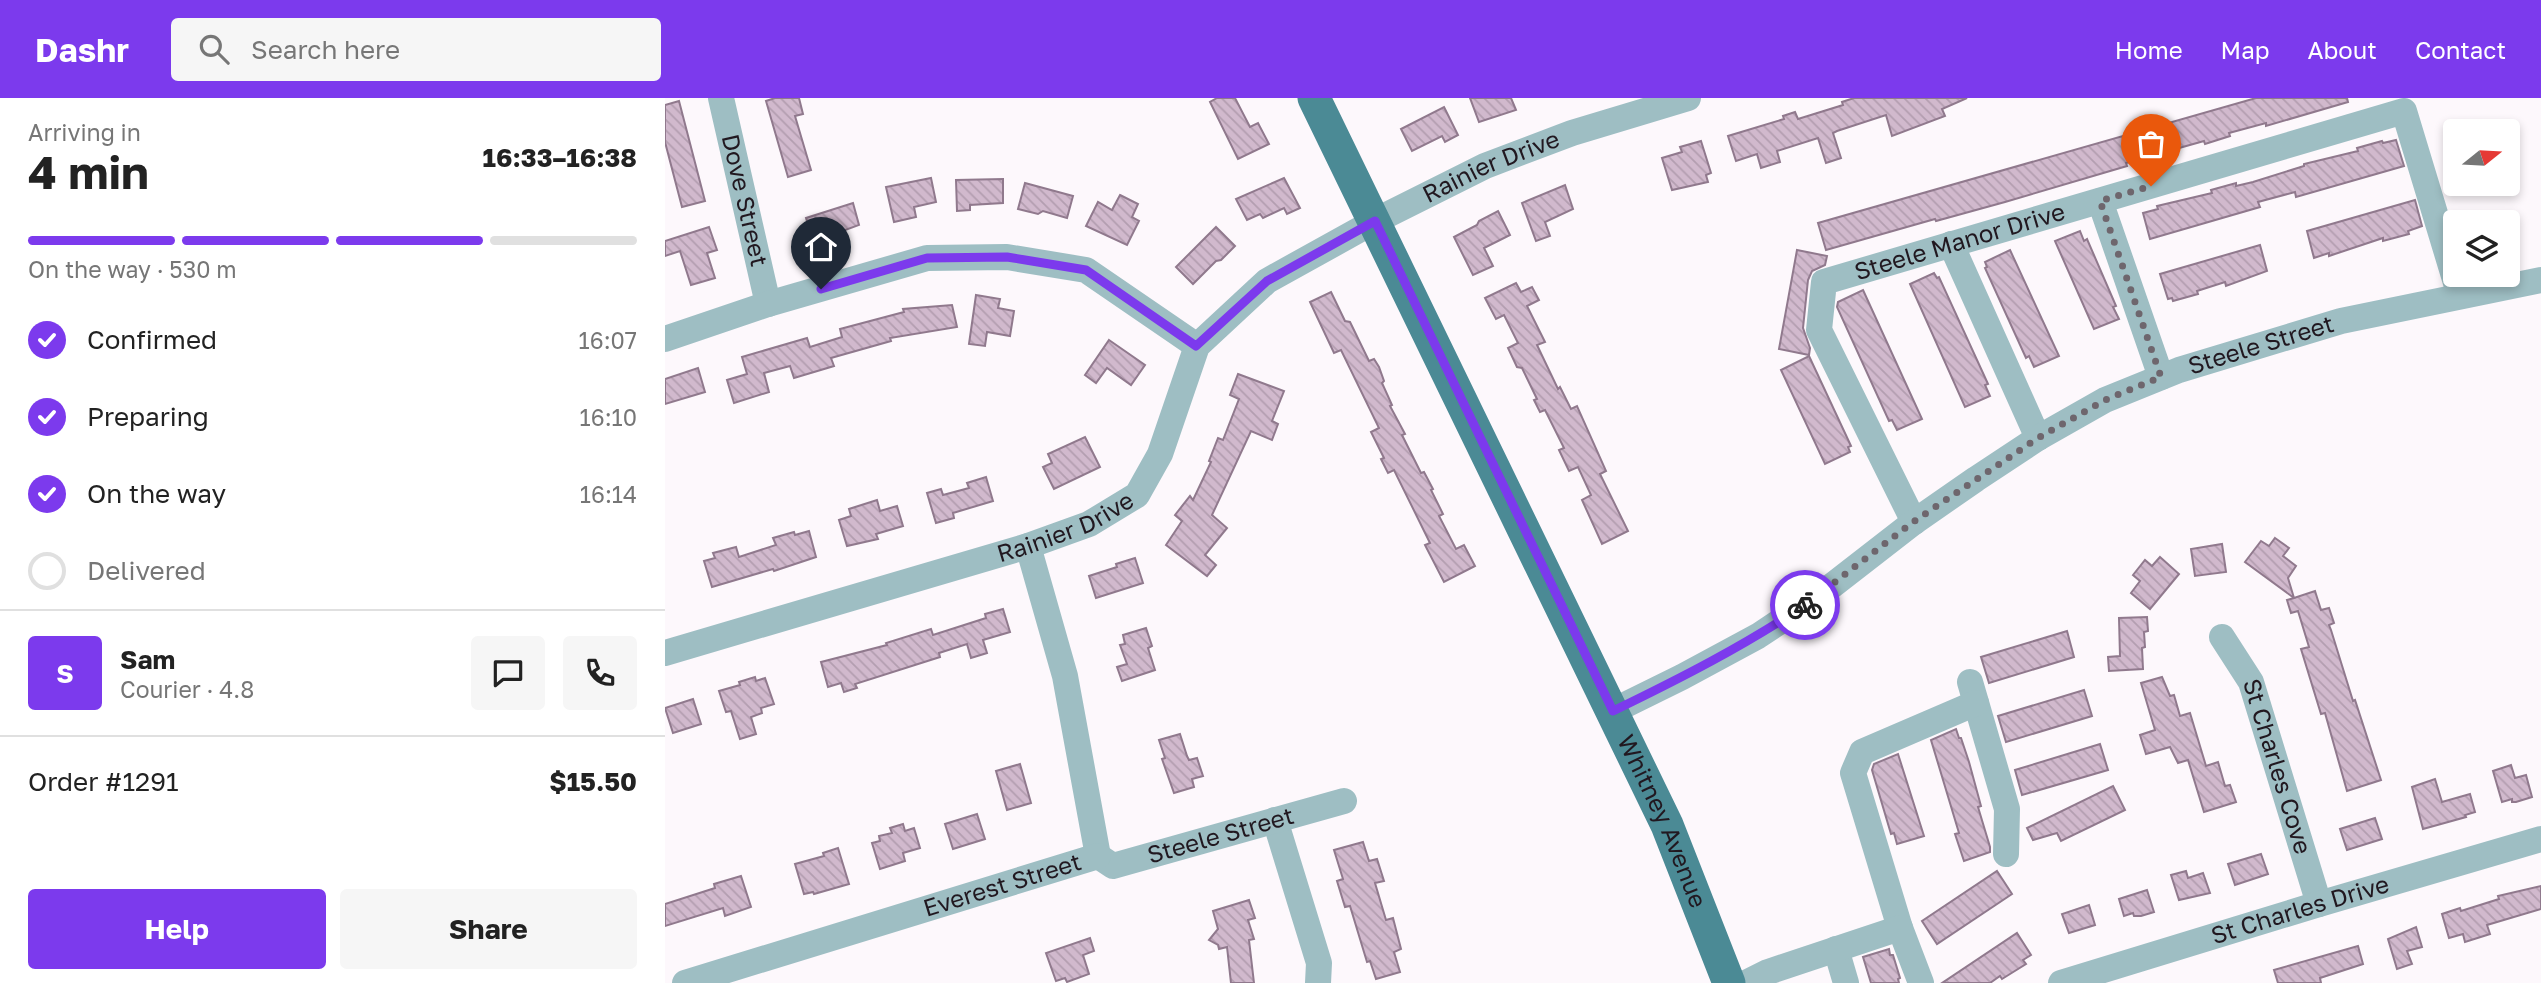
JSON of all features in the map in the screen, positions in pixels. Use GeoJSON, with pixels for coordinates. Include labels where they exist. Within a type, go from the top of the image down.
{"type":"FeatureCollection","features":[{"type":"Feature","properties":{"kind":"main road","name":"Whitney Avenue"},"geometry":{"type":"LineString","coordinates":[[1314,98],[1667,825],[1729,983]]}},
{"type":"Feature","properties":{"kind":"street","name":"Dove Street"},"geometry":{"type":"LineString","coordinates":[[720,98],[768,304]]}},
{"type":"Feature","properties":{"kind":"street","name":"Rainier Drive"},"geometry":{"type":"LineString","coordinates":[[665,653],[1028,546],[1089,524],[1137,495],[1160,454],[1196,346],[1267,281],[1375,221],[1485,166],[1572,133],[1688,98]]}},
{"type":"Feature","properties":{"kind":"street","name":"Steele Manor Drive"},"geometry":{"type":"LineString","coordinates":[[1913,522],[1819,330],[1824,282],[2404,111],[2460,296]]}},
{"type":"Feature","properties":{"kind":"street"},"geometry":{"type":"LineString","coordinates":[[2100,201],[2161,377]]}},
{"type":"Feature","properties":{"kind":"street"},"geometry":{"type":"LineString","coordinates":[[1951,244],[2038,438]]}},
{"type":"Feature","properties":{"kind":"street"},"geometry":{"type":"LineString","coordinates":[[665,339],[768,304],[927,258],[1007,257],[1086,270],[1196,346]]}},
{"type":"Feature","properties":{"kind":"street","name":"Steele Street"},"geometry":{"type":"LineString","coordinates":[[1613,711],[1758,636],[1820,595],[1913,522],[2038,438],[2105,400],[2161,377],[2341,321],[2541,281]]}},
{"type":"Feature","properties":{"kind":"street","name":"Everest Street"},"geometry":{"type":"LineString","coordinates":[[685,983],[1098,856],[1065,676],[1028,546]]}},
{"type":"Feature","properties":{"kind":"street","name":"St Charles Cove"},"geometry":{"type":"LineString","coordinates":[[2222,637],[2251,682],[2319,904]]}},
{"type":"Feature","properties":{"kind":"street"},"geometry":{"type":"LineString","coordinates":[[1921,983],[1900,928],[1853,773],[1862,752],[1973,692],[2007,809],[2006,854]]}},
{"type":"Feature","properties":{"kind":"street","name":"Steele Street"},"geometry":{"type":"LineString","coordinates":[[1098,856],[1113,866],[1344,801]]}},
{"type":"Feature","properties":{"kind":"street"},"geometry":{"type":"LineString","coordinates":[[1275,820],[1318,963],[1318,983]]}},
{"type":"Feature","properties":{"kind":"street","name":"St Charles Drive"},"geometry":{"type":"LineString","coordinates":[[2061,983],[2541,839]]}},
{"type":"Feature","properties":{"kind":"street"},"geometry":{"type":"LineString","coordinates":[[1746,983],[1768,972],[1900,928]]}},
{"type":"Feature","properties":{"kind":"street"},"geometry":{"type":"LineString","coordinates":[[1836,949],[1846,983]]}},
{"type":"Feature","properties":{"kind":"building"},"geometry":{"type":"Polygon","coordinates":[[[775,98],[799,98],[803,114],[795,116],[811,170],[788,177],[766,101],[775,98]]]}},
{"type":"Feature","properties":{"kind":"building"},"geometry":{"type":"Polygon","coordinates":[[[1217,98],[1235,98],[1250,127],[1258,123],[1269,144],[1238,159],[1210,102],[1217,98]]]}},
{"type":"Feature","properties":{"kind":"building"},"geometry":{"type":"Polygon","coordinates":[[[1470,98],[1511,98],[1516,110],[1479,122],[1470,98]]]}},
{"type":"Feature","properties":{"kind":"building"},"geometry":{"type":"Polygon","coordinates":[[[1854,98],[1967,98],[1942,109],[1945,116],[1892,136],[1886,115],[1837,131],[1833,133],[1841,158],[1826,163],[1818,138],[1777,151],[1780,162],[1761,168],[1757,154],[1736,161],[1728,136],[1784,119],[1783,116],[1795,112],[1798,119],[1843,105],[1842,102],[1854,98]]]}},
{"type":"Feature","properties":{"kind":"building"},"geometry":{"type":"Polygon","coordinates":[[[2256,98],[2347,98],[2348,102],[2266,126],[2266,123],[2229,133],[2230,136],[2205,144],[2204,141],[2126,163],[2127,166],[2005,202],[1826,250],[1818,223],[2256,98]]]}},
{"type":"Feature","properties":{"kind":"building"},"geometry":{"type":"Polygon","coordinates":[[[679,101],[705,201],[682,207],[665,142],[665,105],[679,101]]]}},
{"type":"Feature","properties":{"kind":"building"},"geometry":{"type":"Polygon","coordinates":[[[1444,107],[1458,135],[1445,142],[1442,136],[1412,151],[1401,129],[1444,107]]]}},
{"type":"Feature","properties":{"kind":"building"},"geometry":{"type":"Polygon","coordinates":[[[2396,140],[2404,166],[2296,197],[2295,192],[2258,202],[2260,207],[2150,239],[2143,213],[2158,209],[2157,206],[2212,193],[2211,190],[2236,183],[2236,186],[2253,182],[2304,164],[2358,151],[2357,148],[2382,141],[2396,140]]]}},
{"type":"Feature","properties":{"kind":"building"},"geometry":{"type":"Polygon","coordinates":[[[1701,141],[1711,173],[1706,175],[1708,182],[1672,190],[1662,158],[1682,152],[1680,147],[1701,141]]]}},
{"type":"Feature","properties":{"kind":"building"},"geometry":{"type":"Polygon","coordinates":[[[931,178],[936,202],[914,207],[916,217],[894,222],[886,187],[931,178]]]}},
{"type":"Feature","properties":{"kind":"building"},"geometry":{"type":"Polygon","coordinates":[[[1284,178],[1300,208],[1287,214],[1284,208],[1263,218],[1260,214],[1247,220],[1236,199],[1284,178]]]}},
{"type":"Feature","properties":{"kind":"building"},"geometry":{"type":"Polygon","coordinates":[[[1003,179],[1003,203],[970,205],[970,210],[957,211],[956,180],[1003,179]]]}},
{"type":"Feature","properties":{"kind":"building"},"geometry":{"type":"Polygon","coordinates":[[[1025,183],[1073,196],[1067,218],[1043,211],[1038,214],[1018,209],[1025,183]]]}},
{"type":"Feature","properties":{"kind":"building"},"geometry":{"type":"Polygon","coordinates":[[[1565,185],[1573,209],[1545,222],[1550,236],[1536,241],[1522,203],[1565,185]]]}},
{"type":"Feature","properties":{"kind":"building"},"geometry":{"type":"Polygon","coordinates":[[[1120,195],[1138,204],[1132,217],[1139,221],[1127,245],[1086,226],[1098,202],[1112,210],[1120,195]]]}},
{"type":"Feature","properties":{"kind":"building"},"geometry":{"type":"Polygon","coordinates":[[[2415,200],[2422,226],[2408,231],[2409,234],[2383,241],[2383,238],[2329,256],[2329,253],[2314,258],[2307,231],[2415,200]]]}},
{"type":"Feature","properties":{"kind":"building"},"geometry":{"type":"Polygon","coordinates":[[[853,203],[859,225],[813,242],[806,218],[853,203]]]}},
{"type":"Feature","properties":{"kind":"building"},"geometry":{"type":"Polygon","coordinates":[[[1498,211],[1510,235],[1484,248],[1493,266],[1473,275],[1454,237],[1498,211]]]}},
{"type":"Feature","properties":{"kind":"building"},"geometry":{"type":"Polygon","coordinates":[[[709,227],[717,250],[707,253],[715,278],[691,285],[680,251],[665,256],[665,241],[709,227]]]}},
{"type":"Feature","properties":{"kind":"building"},"geometry":{"type":"Polygon","coordinates":[[[1216,227],[1235,246],[1193,284],[1176,267],[1216,227]]]}},
{"type":"Feature","properties":{"kind":"building"},"geometry":{"type":"Polygon","coordinates":[[[2080,231],[2084,241],[2087,239],[2119,319],[2094,329],[2055,241],[2080,231]]]}},
{"type":"Feature","properties":{"kind":"building"},"geometry":{"type":"Polygon","coordinates":[[[2260,245],[2267,271],[2226,286],[2225,282],[2197,291],[2198,294],[2173,301],[2172,298],[2168,299],[2160,274],[2260,245]]]}},
{"type":"Feature","properties":{"kind":"building"},"geometry":{"type":"Polygon","coordinates":[[[1797,250],[1827,256],[1825,265],[1812,271],[1808,280],[1803,328],[1810,348],[1809,355],[1779,349],[1797,250]]]}},
{"type":"Feature","properties":{"kind":"building"},"geometry":{"type":"Polygon","coordinates":[[[2010,250],[2059,356],[2034,367],[2029,356],[2026,358],[1985,268],[1985,262],[2010,250]]]}},
{"type":"Feature","properties":{"kind":"building"},"geometry":{"type":"Polygon","coordinates":[[[1934,273],[1939,277],[1988,384],[1985,385],[1990,396],[1965,407],[1910,284],[1934,273]]]}},
{"type":"Feature","properties":{"kind":"building"},"geometry":{"type":"Polygon","coordinates":[[[1516,283],[1521,292],[1532,287],[1539,300],[1527,306],[1545,342],[1537,345],[1571,409],[1577,406],[1606,471],[1600,474],[1628,531],[1602,544],[1582,500],[1591,495],[1578,467],[1569,471],[1559,450],[1564,448],[1545,410],[1540,412],[1534,400],[1537,399],[1522,368],[1517,367],[1508,348],[1518,343],[1504,315],[1496,319],[1485,298],[1516,283]]]}},
{"type":"Feature","properties":{"kind":"building"},"geometry":{"type":"Polygon","coordinates":[[[1863,290],[1922,419],[1897,430],[1892,420],[1889,421],[1837,307],[1838,302],[1863,290]]]}},
{"type":"Feature","properties":{"kind":"building"},"geometry":{"type":"Polygon","coordinates":[[[1331,292],[1345,321],[1350,322],[1369,361],[1374,359],[1379,367],[1384,381],[1382,383],[1392,405],[1390,406],[1405,434],[1402,435],[1421,473],[1424,472],[1433,489],[1431,490],[1443,514],[1439,516],[1456,549],[1464,545],[1475,566],[1444,582],[1425,545],[1430,543],[1394,470],[1388,473],[1381,459],[1384,458],[1371,432],[1379,428],[1341,350],[1334,353],[1310,302],[1331,292]]]}},
{"type":"Feature","properties":{"kind":"building"},"geometry":{"type":"Polygon","coordinates":[[[976,295],[1000,299],[998,308],[1014,311],[1010,336],[987,332],[985,346],[969,344],[976,295]]]}},
{"type":"Feature","properties":{"kind":"building"},"geometry":{"type":"Polygon","coordinates":[[[952,305],[957,327],[890,338],[891,341],[831,358],[834,366],[794,378],[790,366],[764,373],[769,392],[734,403],[727,380],[747,374],[742,357],[807,338],[810,347],[842,337],[840,329],[904,312],[903,309],[952,305]]]}},
{"type":"Feature","properties":{"kind":"building"},"geometry":{"type":"Polygon","coordinates":[[[1109,340],[1145,365],[1131,385],[1107,368],[1096,383],[1085,375],[1109,340]]]}},
{"type":"Feature","properties":{"kind":"building"},"geometry":{"type":"Polygon","coordinates":[[[1809,356],[1851,446],[1848,447],[1850,452],[1825,464],[1781,370],[1809,356]]]}},
{"type":"Feature","properties":{"kind":"building"},"geometry":{"type":"Polygon","coordinates":[[[698,368],[705,392],[665,404],[665,379],[698,368]]]}},
{"type":"Feature","properties":{"kind":"building"},"geometry":{"type":"Polygon","coordinates":[[[1238,374],[1284,391],[1272,421],[1278,424],[1272,440],[1251,431],[1212,515],[1227,528],[1205,555],[1216,565],[1207,576],[1166,545],[1182,521],[1175,515],[1190,496],[1193,500],[1211,462],[1209,461],[1218,438],[1223,440],[1239,399],[1230,395],[1238,374]]]}},
{"type":"Feature","properties":{"kind":"building"},"geometry":{"type":"Polygon","coordinates":[[[1085,437],[1100,467],[1054,489],[1043,467],[1052,463],[1048,454],[1085,437]]]}},
{"type":"Feature","properties":{"kind":"building"},"geometry":{"type":"Polygon","coordinates":[[[986,477],[993,501],[953,513],[954,518],[936,523],[927,493],[941,489],[943,495],[969,488],[967,483],[986,477]]]}},
{"type":"Feature","properties":{"kind":"building"},"geometry":{"type":"Polygon","coordinates":[[[877,500],[880,511],[897,506],[903,526],[876,534],[878,539],[847,546],[839,520],[851,516],[849,509],[877,500]]]}},
{"type":"Feature","properties":{"kind":"building"},"geometry":{"type":"Polygon","coordinates":[[[809,531],[816,557],[712,587],[704,561],[715,558],[713,553],[736,547],[739,557],[776,545],[773,538],[809,531]]]}},
{"type":"Feature","properties":{"kind":"building"},"geometry":{"type":"Polygon","coordinates":[[[2275,538],[2289,548],[2283,556],[2296,566],[2288,578],[2294,598],[2245,562],[2261,541],[2269,546],[2275,538]]]}},
{"type":"Feature","properties":{"kind":"building"},"geometry":{"type":"Polygon","coordinates":[[[2222,544],[2226,572],[2195,576],[2191,549],[2222,544]]]}},
{"type":"Feature","properties":{"kind":"building"},"geometry":{"type":"Polygon","coordinates":[[[2160,557],[2179,574],[2150,609],[2131,593],[2140,581],[2133,575],[2145,560],[2152,566],[2160,557]]]}},
{"type":"Feature","properties":{"kind":"building"},"geometry":{"type":"Polygon","coordinates":[[[1135,558],[1143,583],[1096,598],[1089,576],[1135,558]]]}},
{"type":"Feature","properties":{"kind":"building"},"geometry":{"type":"Polygon","coordinates":[[[2315,591],[2321,610],[2329,608],[2334,623],[2329,625],[2381,780],[2347,791],[2325,713],[2321,714],[2301,649],[2309,647],[2298,611],[2291,613],[2287,600],[2315,591]]]}},
{"type":"Feature","properties":{"kind":"building"},"geometry":{"type":"Polygon","coordinates":[[[1003,609],[1010,632],[983,640],[987,653],[971,658],[967,644],[939,653],[940,657],[855,684],[857,688],[844,692],[841,683],[828,687],[821,662],[887,645],[886,643],[931,629],[933,635],[986,618],[985,614],[1003,609]]]}},
{"type":"Feature","properties":{"kind":"building"},"geometry":{"type":"Polygon","coordinates":[[[2147,617],[2148,631],[2144,632],[2145,647],[2142,648],[2143,669],[2109,671],[2108,657],[2120,656],[2119,618],[2147,617]]]}},
{"type":"Feature","properties":{"kind":"building"},"geometry":{"type":"Polygon","coordinates":[[[1146,628],[1152,646],[1148,648],[1155,670],[1122,681],[1117,667],[1127,664],[1120,645],[1125,644],[1123,635],[1146,628]]]}},
{"type":"Feature","properties":{"kind":"building"},"geometry":{"type":"Polygon","coordinates":[[[2067,631],[2074,657],[1989,683],[1981,657],[2067,631]]]}},
{"type":"Feature","properties":{"kind":"building"},"geometry":{"type":"Polygon","coordinates":[[[755,677],[756,681],[765,678],[774,704],[761,708],[762,713],[751,717],[756,734],[740,739],[731,711],[726,712],[719,691],[755,677]]]}},
{"type":"Feature","properties":{"kind":"building"},"geometry":{"type":"Polygon","coordinates":[[[2162,677],[2170,696],[2174,695],[2180,716],[2190,713],[2206,766],[2218,762],[2225,786],[2230,785],[2236,802],[2204,812],[2188,760],[2178,763],[2170,747],[2146,754],[2140,735],[2155,730],[2141,683],[2162,677]]]}},
{"type":"Feature","properties":{"kind":"building"},"geometry":{"type":"Polygon","coordinates":[[[2084,690],[2092,716],[2006,742],[1998,716],[2084,690]]]}},
{"type":"Feature","properties":{"kind":"building"},"geometry":{"type":"Polygon","coordinates":[[[693,699],[701,724],[673,733],[665,708],[693,699]]]}},
{"type":"Feature","properties":{"kind":"building"},"geometry":{"type":"Polygon","coordinates":[[[1956,729],[1969,762],[1990,847],[1990,852],[1964,861],[1955,834],[1959,833],[1931,740],[1956,729]]]}},
{"type":"Feature","properties":{"kind":"building"},"geometry":{"type":"Polygon","coordinates":[[[1180,734],[1189,760],[1197,758],[1203,776],[1192,779],[1194,787],[1174,793],[1162,759],[1165,758],[1159,740],[1180,734]]]}},
{"type":"Feature","properties":{"kind":"building"},"geometry":{"type":"Polygon","coordinates":[[[2100,744],[2108,770],[2022,795],[2015,770],[2100,744]]]}},
{"type":"Feature","properties":{"kind":"building"},"geometry":{"type":"Polygon","coordinates":[[[1898,754],[1924,836],[1897,844],[1894,833],[1891,834],[1872,770],[1874,764],[1898,754]]]}},
{"type":"Feature","properties":{"kind":"building"},"geometry":{"type":"Polygon","coordinates":[[[1020,764],[1031,803],[1007,810],[996,771],[1020,764]]]}},
{"type":"Feature","properties":{"kind":"building"},"geometry":{"type":"Polygon","coordinates":[[[2511,765],[2515,778],[2526,775],[2532,797],[2516,802],[2512,802],[2512,799],[2502,802],[2493,771],[2511,765]]]}},
{"type":"Feature","properties":{"kind":"building"},"geometry":{"type":"Polygon","coordinates":[[[2435,779],[2442,802],[2470,794],[2475,812],[2423,829],[2412,787],[2435,779]]]}},
{"type":"Feature","properties":{"kind":"building"},"geometry":{"type":"Polygon","coordinates":[[[2113,786],[2125,810],[2061,841],[2057,833],[2033,840],[2027,828],[2113,786]]]}},
{"type":"Feature","properties":{"kind":"building"},"geometry":{"type":"Polygon","coordinates":[[[977,814],[985,839],[953,849],[945,824],[977,814]]]}},
{"type":"Feature","properties":{"kind":"building"},"geometry":{"type":"Polygon","coordinates":[[[2375,818],[2382,839],[2347,850],[2340,829],[2375,818]]]}},
{"type":"Feature","properties":{"kind":"building"},"geometry":{"type":"Polygon","coordinates":[[[903,824],[905,831],[914,828],[920,848],[903,853],[905,861],[880,869],[872,843],[880,841],[879,836],[892,833],[890,828],[903,824]]]}},
{"type":"Feature","properties":{"kind":"building"},"geometry":{"type":"Polygon","coordinates":[[[1363,842],[1369,861],[1377,859],[1384,881],[1375,883],[1386,920],[1393,918],[1401,949],[1394,952],[1400,972],[1376,979],[1370,961],[1367,962],[1350,906],[1345,907],[1337,881],[1343,879],[1334,850],[1363,842]]]}},
{"type":"Feature","properties":{"kind":"building"},"geometry":{"type":"Polygon","coordinates":[[[838,848],[849,884],[814,894],[804,894],[795,864],[824,856],[823,853],[838,848]]]}},
{"type":"Feature","properties":{"kind":"building"},"geometry":{"type":"Polygon","coordinates":[[[2261,854],[2268,874],[2235,885],[2228,864],[2261,854]]]}},
{"type":"Feature","properties":{"kind":"building"},"geometry":{"type":"Polygon","coordinates":[[[1997,871],[2012,894],[1937,944],[1922,921],[1997,871]]]}},
{"type":"Feature","properties":{"kind":"building"},"geometry":{"type":"Polygon","coordinates":[[[2186,871],[2188,878],[2203,873],[2210,893],[2179,900],[2171,875],[2186,871]]]}},
{"type":"Feature","properties":{"kind":"building"},"geometry":{"type":"Polygon","coordinates":[[[741,876],[751,907],[725,916],[723,908],[665,926],[665,904],[715,888],[714,884],[741,876]]]}},
{"type":"Feature","properties":{"kind":"building"},"geometry":{"type":"Polygon","coordinates":[[[2541,886],[2541,909],[2487,925],[2490,934],[2465,942],[2463,934],[2449,938],[2442,914],[2460,908],[2461,911],[2499,899],[2498,896],[2541,886]]]}},
{"type":"Feature","properties":{"kind":"building"},"geometry":{"type":"Polygon","coordinates":[[[2147,890],[2154,912],[2141,916],[2134,916],[2133,913],[2124,916],[2119,899],[2147,890]]]}},
{"type":"Feature","properties":{"kind":"building"},"geometry":{"type":"Polygon","coordinates":[[[1249,900],[1255,918],[1248,920],[1254,939],[1249,940],[1254,983],[1231,983],[1227,947],[1219,949],[1218,945],[1209,940],[1218,929],[1213,911],[1249,900]]]}},
{"type":"Feature","properties":{"kind":"building"},"geometry":{"type":"Polygon","coordinates":[[[2089,905],[2095,925],[2069,933],[2062,914],[2089,905]]]}},
{"type":"Feature","properties":{"kind":"building"},"geometry":{"type":"Polygon","coordinates":[[[2416,927],[2422,947],[2407,951],[2412,964],[2397,969],[2388,939],[2416,927]]]}},
{"type":"Feature","properties":{"kind":"building"},"geometry":{"type":"Polygon","coordinates":[[[2017,933],[2031,955],[2023,960],[2026,964],[1990,983],[1942,983],[2017,933]]]}},
{"type":"Feature","properties":{"kind":"building"},"geometry":{"type":"Polygon","coordinates":[[[1090,938],[1094,951],[1083,955],[1089,974],[1067,982],[1065,978],[1056,981],[1046,953],[1090,938]]]}},
{"type":"Feature","properties":{"kind":"building"},"geometry":{"type":"Polygon","coordinates":[[[2358,946],[2363,964],[2320,978],[2321,983],[2278,983],[2274,970],[2358,946]]]}},
{"type":"Feature","properties":{"kind":"building"},"geometry":{"type":"Polygon","coordinates":[[[1889,949],[1900,978],[1899,983],[1871,983],[1863,957],[1889,949]]]}},
{"type":"Feature","properties":{"kind":"way so far"},"geometry":{"type":"LineString","coordinates":[[1805,605],[1913,522],[2038,438],[2105,400],[2161,377],[2100,201],[2151,186]]}},
{"type":"Feature","properties":{"kind":"route"},"geometry":{"type":"LineString","coordinates":[[821,289],[927,258],[1007,257],[1086,270],[1196,346],[1267,281],[1375,221],[1613,711],[1758,636],[1805,605]]}}]}
